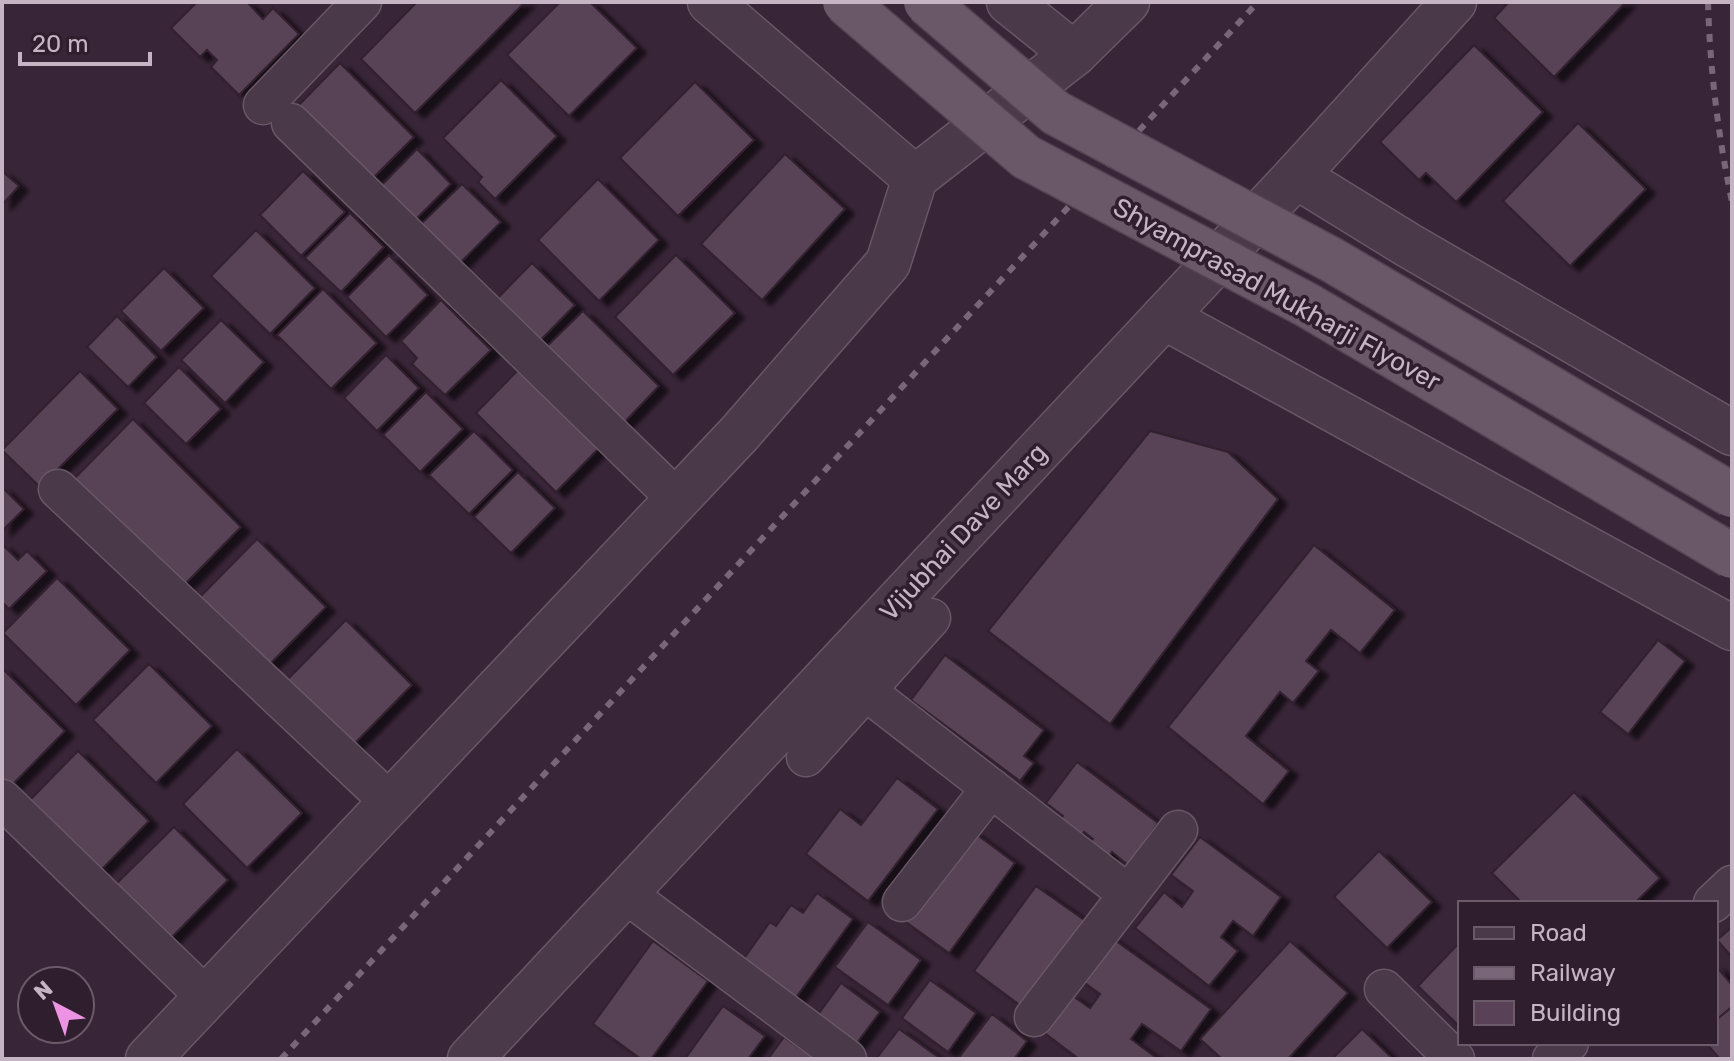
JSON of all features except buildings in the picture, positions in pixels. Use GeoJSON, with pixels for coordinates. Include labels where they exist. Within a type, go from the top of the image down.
{"type":"FeatureCollection","features":[{"type":"Feature","properties":{"kind":"main road","name":"Shyamprasad Mukharji Flyover"},"geometry":{"type":"LineString","coordinates":[[845,2],[1026,157],[1307,305],[1732,556]]}},
{"type":"Feature","properties":{"kind":"main road","name":"Shyamprasad Mukharji Flyover"},"geometry":{"type":"LineString","coordinates":[[926,2],[1056,113],[1332,260],[1732,495]]}},
{"type":"Feature","properties":{"kind":"street"},"geometry":{"type":"LineString","coordinates":[[362,2],[277,114],[677,499]]}},
{"type":"Feature","properties":{"kind":"street"},"geometry":{"type":"LineString","coordinates":[[710,2],[915,178]]}},
{"type":"Feature","properties":{"kind":"street"},"geometry":{"type":"LineString","coordinates":[[1009,2],[1074,54]]}},
{"type":"Feature","properties":{"kind":"street"},"geometry":{"type":"LineString","coordinates":[[148,1059],[739,434],[888,263],[915,178],[1074,54],[1127,2]]}},
{"type":"Feature","properties":{"kind":"street","name":"Vijubhai Dave Marg"},"geometry":{"type":"LineString","coordinates":[[470,1059],[625,893],[851,680],[1164,317],[1454,2]]}},
{"type":"Feature","properties":{"kind":"street"},"geometry":{"type":"LineString","coordinates":[[1296,176],[1408,245],[1732,433]]}},
{"type":"Feature","properties":{"kind":"street"},"geometry":{"type":"LineString","coordinates":[[1164,317],[1732,628]]}},
{"type":"Feature","properties":{"kind":"street"},"geometry":{"type":"LineString","coordinates":[[58,489],[390,802]]}},
{"type":"Feature","properties":{"kind":"street"},"geometry":{"type":"LineString","coordinates":[[806,757],[851,680],[931,618]]}},
{"type":"Feature","properties":{"kind":"street"},"geometry":{"type":"LineString","coordinates":[[851,680],[1128,894]]}},
{"type":"Feature","properties":{"kind":"street"},"geometry":{"type":"LineString","coordinates":[[902,902],[991,788]]}},
{"type":"Feature","properties":{"kind":"street"},"geometry":{"type":"LineString","coordinates":[[2,799],[206,997]]}},
{"type":"Feature","properties":{"kind":"street"},"geometry":{"type":"LineString","coordinates":[[1034,1017],[1178,830]]}},
{"type":"Feature","properties":{"kind":"street"},"geometry":{"type":"LineString","coordinates":[[1715,901],[1732,885]]}},
{"type":"Feature","properties":{"kind":"street"},"geometry":{"type":"LineString","coordinates":[[625,893],[847,1059]]}},
{"type":"Feature","properties":{"kind":"street"},"geometry":{"type":"LineString","coordinates":[[1384,989],[1455,1059]]}},
{"type":"Feature","properties":{"kind":"street"},"geometry":{"type":"LineString","coordinates":[[1552,1059],[1567,1045]]}},
{"type":"Feature","properties":{"kind":"railway"},"geometry":{"type":"LineString","coordinates":[[281,1059],[1258,2]]}},
{"type":"Feature","properties":{"kind":"railway"},"geometry":{"type":"LineString","coordinates":[[1708,2],[1716,102],[1732,202]]}}]}
